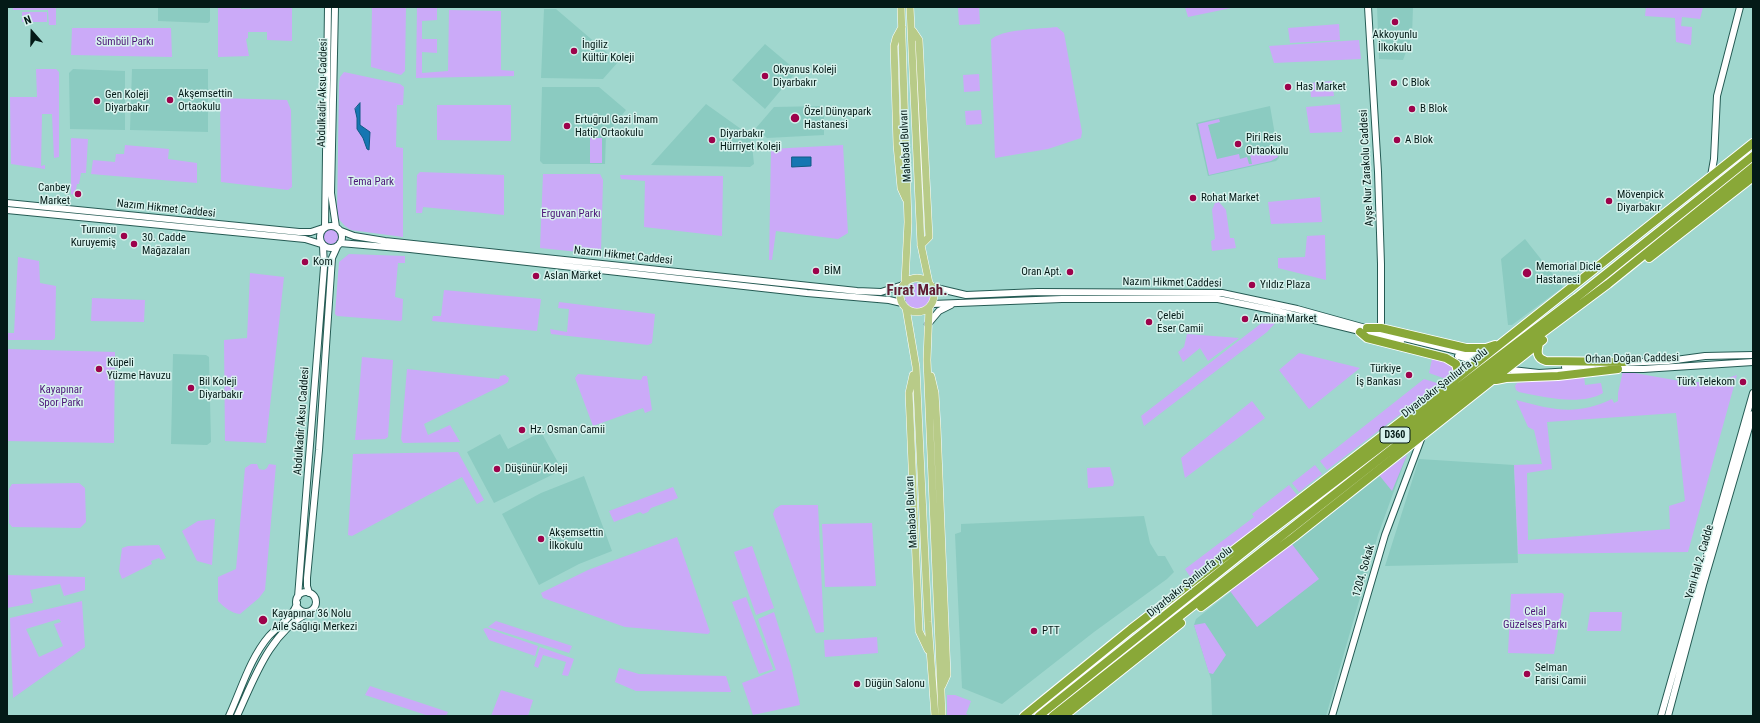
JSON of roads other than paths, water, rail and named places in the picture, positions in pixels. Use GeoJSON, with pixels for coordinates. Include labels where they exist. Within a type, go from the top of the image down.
{"type":"FeatureCollection","features":[{"type":"Feature","properties":{"kind":"highway"},"geometry":{"type":"LineString","coordinates":[[1024,716],[1117,642],[1131,629],[1455,380],[1753,143]]}},
{"type":"Feature","properties":{"kind":"highway","name":"Diyarbakır-Şanlıurfa yolu"},"geometry":{"type":"LineString","coordinates":[[1039,716],[1270,532],[1582,293],[1753,156]]}},
{"type":"Feature","properties":{"kind":"highway","name":"Diyarbakır-Şanlıurfa yolu"},"geometry":{"type":"LineString","coordinates":[[1053,716],[1184,615],[1486,375],[1608,284],[1753,167]]}},
{"type":"Feature","properties":{"kind":"highway"},"geometry":{"type":"LineString","coordinates":[[1064,716],[1423,434],[1493,381],[1540,342],[1753,177]]}},
{"type":"Feature","properties":{"kind":"highway"},"geometry":{"type":"LineString","coordinates":[[1455,380],[1458,372],[1453,362],[1446,358],[1367,338],[1364,330],[1381,328],[1476,349],[1486,348],[1510,336]]}},
{"type":"Feature","properties":{"kind":"highway"},"geometry":{"type":"LineString","coordinates":[[1540,342],[1537,352],[1538,355],[1546,361],[1621,366]]}},
{"type":"Feature","properties":{"kind":"highway"},"geometry":{"type":"LineString","coordinates":[[1493,381],[1506,378],[1558,376],[1621,366]]}},
{"type":"Feature","properties":{"kind":"highway"},"geometry":{"type":"LineString","coordinates":[[1270,532],[1318,485]]}},
{"type":"Feature","properties":{"kind":"highway"},"geometry":{"type":"LineString","coordinates":[[1290,531],[1328,510]]}},
{"type":"Feature","properties":{"kind":"highway"},"geometry":{"type":"LineString","coordinates":[[1117,642],[1190,595]]}},
{"type":"Feature","properties":{"kind":"highway"},"geometry":{"type":"LineString","coordinates":[[1141,655],[1184,615]]}},
{"type":"Feature","properties":{"kind":"main road","name":"Abdulkadir Aksu Caddesi"},"geometry":{"type":"LineString","coordinates":[[324,228],[328,7]]}},
{"type":"Feature","properties":{"kind":"main road","name":"Abdulkadir Aksu Caddesi"},"geometry":{"type":"LineString","coordinates":[[335,7],[331,193],[338,229]]}},
{"type":"Feature","properties":{"kind":"main road","name":"Mahabad Bulvarı"},"geometry":{"type":"LineString","coordinates":[[901,7],[908,204],[904,284]]}},
{"type":"Feature","properties":{"kind":"main road","name":"Mahabad Bulvarı"},"geometry":{"type":"LineString","coordinates":[[910,7],[921,246],[931,285]]}},
{"type":"Feature","properties":{"kind":"main road","name":"Ayşe Nur Zarakolu Caddesi"},"geometry":{"type":"LineString","coordinates":[[1368,7],[1378,172],[1381,264],[1381,328]]}},
{"type":"Feature","properties":{"kind":"main road"},"geometry":{"type":"LineString","coordinates":[[1711,176],[1714,159],[1717,96],[1740,7]]}},
{"type":"Feature","properties":{"kind":"main road","name":"Nazım Hikmet Caddesi"},"geometry":{"type":"LineString","coordinates":[[7,203],[299,232],[311,232],[324,228]]}},
{"type":"Feature","properties":{"kind":"main road","name":"Nazım Hikmet Caddesi"},"geometry":{"type":"LineString","coordinates":[[7,210],[297,238],[322,245]]}},
{"type":"Feature","properties":{"kind":"main road"},"geometry":{"type":"LineString","coordinates":[[324,228],[338,229],[342,235],[339,245],[330,249],[322,245],[319,237],[324,228]]}},
{"type":"Feature","properties":{"kind":"main road","name":"Nazım Hikmet Caddesi"},"geometry":{"type":"LineString","coordinates":[[338,229],[354,236],[385,241],[857,291],[881,292],[904,284]]}},
{"type":"Feature","properties":{"kind":"main road","name":"Abdulkadir Aksu Caddesi"},"geometry":{"type":"LineString","coordinates":[[297,600],[325,256],[322,245]]}},
{"type":"Feature","properties":{"kind":"main road","name":"Abdulkadir Aksu Caddesi"},"geometry":{"type":"LineString","coordinates":[[309,593],[307,578],[319,450],[332,258],[339,245]]}},
{"type":"Feature","properties":{"kind":"main road","name":"Nazım Hikmet Caddesi"},"geometry":{"type":"LineString","coordinates":[[339,245],[410,249],[800,292],[889,300],[904,306]]}},
{"type":"Feature","properties":{"kind":"main road"},"geometry":{"type":"LineString","coordinates":[[934,716],[930,657],[919,631],[909,393],[916,367],[904,306],[900,294],[904,284],[914,278],[920,278],[931,285],[934,295],[930,306],[928,324],[927,360],[935,393],[937,426],[947,675],[941,690],[942,716]]}},
{"type":"Feature","properties":{"kind":"main road","name":"Nazım Hikmet Caddesi"},"geometry":{"type":"LineString","coordinates":[[931,285],[966,295],[1038,292],[1222,293],[1262,301],[1364,330],[1475,358]]}},
{"type":"Feature","properties":{"kind":"main road","name":"Nazım Hikmet Caddesi"},"geometry":{"type":"LineString","coordinates":[[930,306],[960,302],[1062,298],[1206,298],[1277,311],[1364,330]]}},
{"type":"Feature","properties":{"kind":"main road"},"geometry":{"type":"LineString","coordinates":[[928,324],[939,311],[960,302]]}},
{"type":"Feature","properties":{"kind":"main road"},"geometry":{"type":"LineString","coordinates":[[904,306],[915,312],[920,312],[930,306]]}},
{"type":"Feature","properties":{"kind":"main road","name":"Orhan Doğan Caddesi"},"geometry":{"type":"LineString","coordinates":[[1515,368],[1539,373],[1621,366],[1705,356],[1753,355]]}},
{"type":"Feature","properties":{"kind":"main road","name":"Orhan Doğan Caddesi"},"geometry":{"type":"LineString","coordinates":[[1621,366],[1650,369],[1753,362]]}},
{"type":"Feature","properties":{"kind":"main road"},"geometry":{"type":"LineString","coordinates":[[1661,716],[1753,393]]}},
{"type":"Feature","properties":{"kind":"main road","name":"Yeni Hal 2. Cadde"},"geometry":{"type":"LineString","coordinates":[[1668,716],[1703,585],[1753,414]]}},
{"type":"Feature","properties":{"kind":"main road","name":"1204. Sokak"},"geometry":{"type":"LineString","coordinates":[[1332,716],[1385,535],[1423,434]]}},
{"type":"Feature","properties":{"kind":"main road"},"geometry":{"type":"LineString","coordinates":[[229,716],[260,647],[268,636],[294,611],[297,600],[303,593],[309,593],[314,596],[316,602],[314,608],[300,617],[271,645],[237,716]]}},
{"type":"Feature","properties":{"kind":"main road"},"geometry":{"type":"LineString","coordinates":[[297,600],[302,611],[309,612]]}},
{"type":"Feature","properties":{"kind":"water"},"geometry":{"type":"Polygon","coordinates":[[[360,103],[360,125],[370,132],[369,150],[367,149],[363,138],[357,129],[355,109],[360,103]]]}},
{"type":"Feature","properties":{"kind":"water"},"geometry":{"type":"Polygon","coordinates":[[[792,157],[811,157],[811,166],[792,167],[792,157]]]}},
{"type":"Feature","properties":{"kind":"place","name":"Akkoyunlu İlkokulu"},"geometry":{"type":"Point","coordinates":[1395,22]}},
{"type":"Feature","properties":{"kind":"place","name":"İngiliz Kültür Koleji"},"geometry":{"type":"Point","coordinates":[574,51]}},
{"type":"Feature","properties":{"kind":"place","name":"Okyanus Koleji Diyarbakır"},"geometry":{"type":"Point","coordinates":[765,76]}},
{"type":"Feature","properties":{"kind":"place","name":"C Blok"},"geometry":{"type":"Point","coordinates":[1394,83]}},
{"type":"Feature","properties":{"kind":"place","name":"Has Market"},"geometry":{"type":"Point","coordinates":[1288,87]}},
{"type":"Feature","properties":{"kind":"place","name":"Akşemsettin Ortaokulu"},"geometry":{"type":"Point","coordinates":[170,100]}},
{"type":"Feature","properties":{"kind":"place","name":"Gen Koleji Diyarbakır"},"geometry":{"type":"Point","coordinates":[97,101]}},
{"type":"Feature","properties":{"kind":"place","name":"B Blok"},"geometry":{"type":"Point","coordinates":[1412,109]}},
{"type":"Feature","properties":{"kind":"place","name":"Özel Dünyapark Hastanesi"},"geometry":{"type":"Point","coordinates":[795,118]}},
{"type":"Feature","properties":{"kind":"place","name":"Ertuğrul Gazi İmam Hatip Ortaokulu"},"geometry":{"type":"Point","coordinates":[567,126]}},
{"type":"Feature","properties":{"kind":"place","name":"Diyarbakır Hürriyet Koleji"},"geometry":{"type":"Point","coordinates":[712,140]}},
{"type":"Feature","properties":{"kind":"place","name":"A Blok"},"geometry":{"type":"Point","coordinates":[1397,140]}},
{"type":"Feature","properties":{"kind":"place","name":"Piri Reis Ortaokulu"},"geometry":{"type":"Point","coordinates":[1238,144]}},
{"type":"Feature","properties":{"kind":"place","name":"Canbey Market"},"geometry":{"type":"Point","coordinates":[78,194]}},
{"type":"Feature","properties":{"kind":"place","name":"Rohat Market"},"geometry":{"type":"Point","coordinates":[1193,198]}},
{"type":"Feature","properties":{"kind":"place","name":"Mövenpick Diyarbakır"},"geometry":{"type":"Point","coordinates":[1609,201]}},
{"type":"Feature","properties":{"kind":"place","name":"Turuncu Kuruyemiş"},"geometry":{"type":"Point","coordinates":[124,236]}},
{"type":"Feature","properties":{"kind":"place","name":"30. Cadde Mağazaları"},"geometry":{"type":"Point","coordinates":[134,244]}},
{"type":"Feature","properties":{"kind":"place","name":"Kom"},"geometry":{"type":"Point","coordinates":[305,262]}},
{"type":"Feature","properties":{"kind":"place","name":"BİM"},"geometry":{"type":"Point","coordinates":[816,271]}},
{"type":"Feature","properties":{"kind":"place","name":"Oran Apt."},"geometry":{"type":"Point","coordinates":[1070,272]}},
{"type":"Feature","properties":{"kind":"place","name":"Memorial Dicle Hastanesi"},"geometry":{"type":"Point","coordinates":[1527,273]}},
{"type":"Feature","properties":{"kind":"place","name":"Aslan Market"},"geometry":{"type":"Point","coordinates":[536,276]}},
{"type":"Feature","properties":{"kind":"place","name":"Yıldız Plaza"},"geometry":{"type":"Point","coordinates":[1252,285]}},
{"type":"Feature","properties":{"kind":"place","name":"Armina Market"},"geometry":{"type":"Point","coordinates":[1245,319]}},
{"type":"Feature","properties":{"kind":"place","name":"Çelebi Eser Camii"},"geometry":{"type":"Point","coordinates":[1149,322]}},
{"type":"Feature","properties":{"kind":"place","name":"Küpeli Yüzme Havuzu"},"geometry":{"type":"Point","coordinates":[99,369]}},
{"type":"Feature","properties":{"kind":"place","name":"Türkiye İş Bankası"},"geometry":{"type":"Point","coordinates":[1409,375]}},
{"type":"Feature","properties":{"kind":"place","name":"Türk Telekom"},"geometry":{"type":"Point","coordinates":[1743,382]}},
{"type":"Feature","properties":{"kind":"place","name":"Bil Koleji Diyarbakır"},"geometry":{"type":"Point","coordinates":[191,388]}},
{"type":"Feature","properties":{"kind":"place","name":"Hz. Osman Camii"},"geometry":{"type":"Point","coordinates":[522,430]}},
{"type":"Feature","properties":{"kind":"place","name":"Düşünür Koleji"},"geometry":{"type":"Point","coordinates":[497,469]}},
{"type":"Feature","properties":{"kind":"place","name":"Akşemsettin İlkokulu"},"geometry":{"type":"Point","coordinates":[541,539]}},
{"type":"Feature","properties":{"kind":"place","name":"Kayapınar 36 Nolu Aile Sağlığı Merkezi"},"geometry":{"type":"Point","coordinates":[263,620]}},
{"type":"Feature","properties":{"kind":"place","name":"PTT"},"geometry":{"type":"Point","coordinates":[1034,631]}},
{"type":"Feature","properties":{"kind":"place","name":"Selman Farisi Camii"},"geometry":{"type":"Point","coordinates":[1527,674]}},
{"type":"Feature","properties":{"kind":"place","name":"Düğün Salonu"},"geometry":{"type":"Point","coordinates":[857,684]}},
{"type":"Feature","properties":{"kind":"district","name":"Fırat Mah."},"geometry":{"type":"Point","coordinates":[917,291]}},
{"type":"Feature","properties":{"kind":"park label","name":"Sümbül Parkı"},"geometry":{"type":"Point","coordinates":[125,42]}},
{"type":"Feature","properties":{"kind":"park label","name":"Tema Park"},"geometry":{"type":"Point","coordinates":[371,182]}},
{"type":"Feature","properties":{"kind":"park label","name":"Erguvan Parkı"},"geometry":{"type":"Point","coordinates":[571,214]}},
{"type":"Feature","properties":{"kind":"park label","name":"Kayapınar Spor Parkı"},"geometry":{"type":"Point","coordinates":[61,396]}},
{"type":"Feature","properties":{"kind":"park label","name":"Celal Güzelses Parkı"},"geometry":{"type":"Point","coordinates":[1535,618]}}]}
